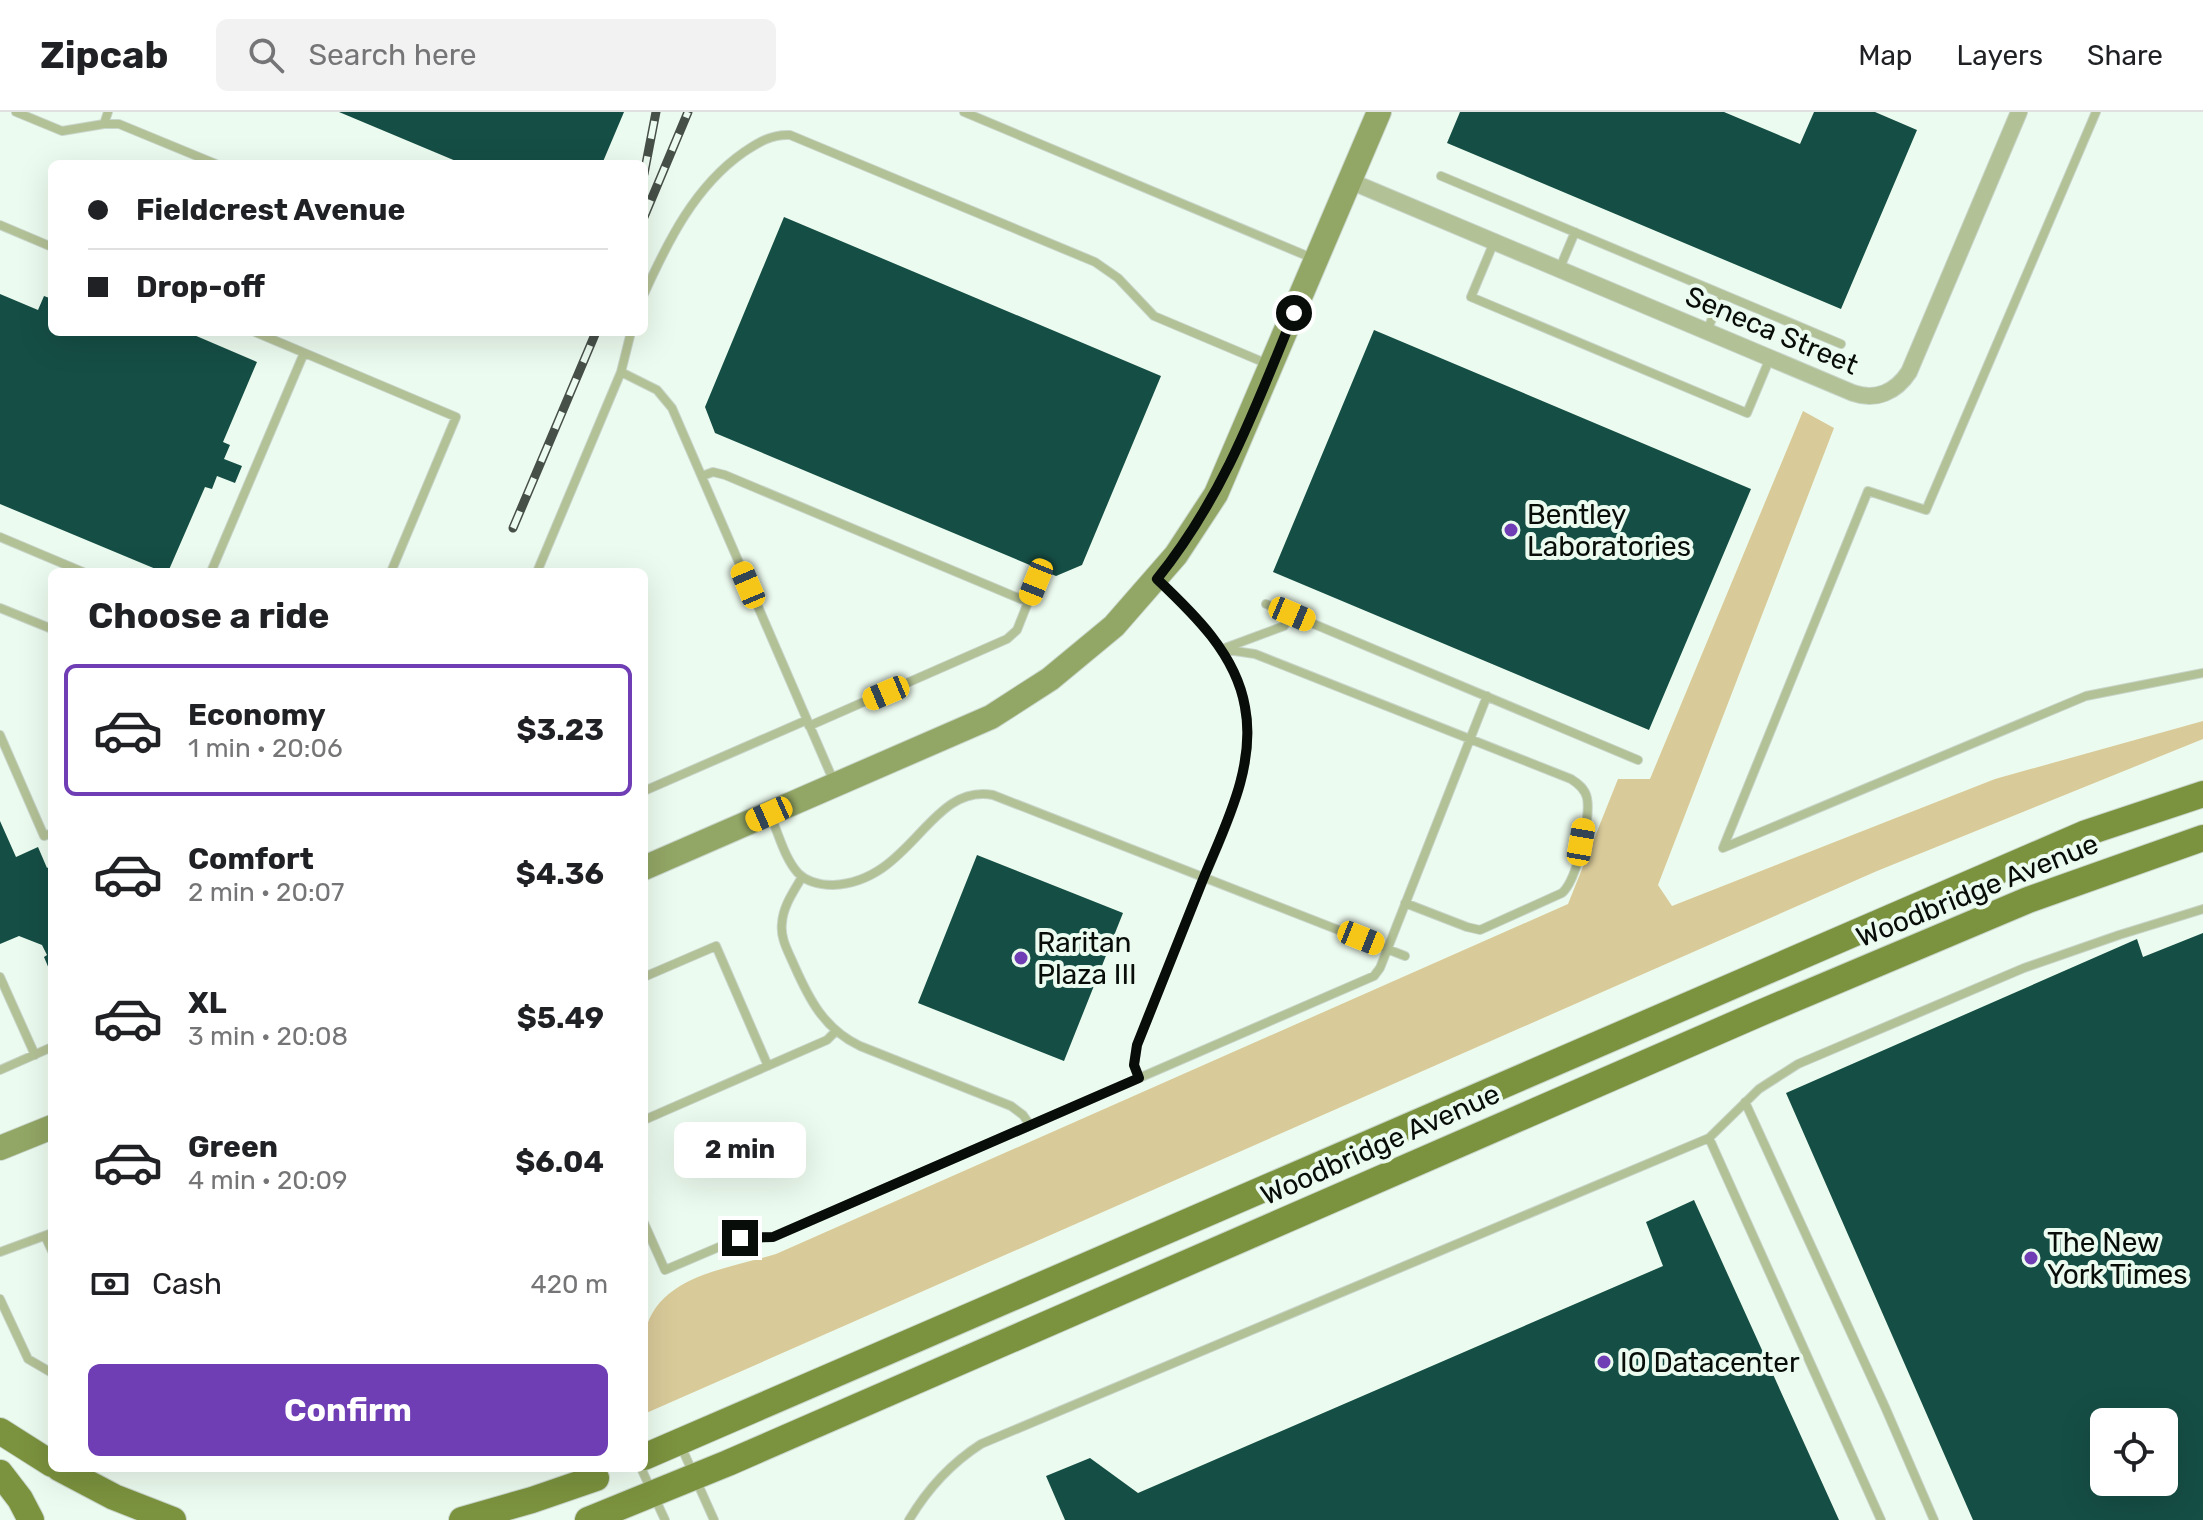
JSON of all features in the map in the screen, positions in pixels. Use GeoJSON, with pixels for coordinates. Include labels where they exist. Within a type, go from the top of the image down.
{"type":"FeatureCollection","features":[{"type":"Feature","properties":{"kind":"main road","name":"Woodbridge Avenue"},"geometry":{"type":"LineString","coordinates":[[648,1455],[2086,833],[2203,794]]}},
{"type":"Feature","properties":{"kind":"main road","name":"Woodbridge Avenue"},"geometry":{"type":"LineString","coordinates":[[588,1520],[1758,1014],[2028,900],[2203,838]]}},
{"type":"Feature","properties":{"kind":"main road"},"geometry":{"type":"LineString","coordinates":[[0,1431],[48,1461]]}},
{"type":"Feature","properties":{"kind":"main road"},"geometry":{"type":"LineString","coordinates":[[67,1472],[114,1497],[173,1520]]}},
{"type":"Feature","properties":{"kind":"main road"},"geometry":{"type":"LineString","coordinates":[[0,1473],[31,1520]]}},
{"type":"Feature","properties":{"kind":"main road"},"geometry":{"type":"LineString","coordinates":[[462,1520],[532,1500],[608,1473]]}},
{"type":"Feature","properties":{"kind":"main road"},"geometry":{"type":"LineString","coordinates":[[499,1520],[608,1473]]}},
{"type":"Feature","properties":{"kind":"street"},"geometry":{"type":"LineString","coordinates":[[648,866],[978,723],[1015,703],[1094,645],[1157,579],[1187,541],[1216,494],[1379,112]]}},
{"type":"Feature","properties":{"kind":"street","name":"Seneca Street"},"geometry":{"type":"LineString","coordinates":[[1350,181],[1861,396],[1878,396],[1899,385],[1909,372],[2019,112]]}},
{"type":"Feature","properties":{"kind":"street"},"geometry":{"type":"LineString","coordinates":[[0,1148],[48,1129]]}},
{"type":"Feature","properties":{"kind":"lane"},"geometry":{"type":"LineString","coordinates":[[16,112],[62,131],[104,124],[126,126],[207,160]]}},
{"type":"Feature","properties":{"kind":"lane"},"geometry":{"type":"LineString","coordinates":[[104,124],[108,112]]}},
{"type":"Feature","properties":{"kind":"lane"},"geometry":{"type":"LineString","coordinates":[[964,112],[1317,260]]}},
{"type":"Feature","properties":{"kind":"lane"},"geometry":{"type":"LineString","coordinates":[[2096,112],[1926,510],[1868,491],[1723,848],[2086,696],[2203,673]]}},
{"type":"Feature","properties":{"kind":"lane"},"geometry":{"type":"LineString","coordinates":[[648,286],[686,213],[717,174],[766,138],[790,135],[1095,262],[1118,278],[1154,316],[1272,366]]}},
{"type":"Feature","properties":{"kind":"lane"},"geometry":{"type":"LineString","coordinates":[[1441,176],[1841,344]]}},
{"type":"Feature","properties":{"kind":"lane"},"geometry":{"type":"LineString","coordinates":[[0,225],[48,245]]}},
{"type":"Feature","properties":{"kind":"lane"},"geometry":{"type":"LineString","coordinates":[[1559,270],[1575,232]]}},
{"type":"Feature","properties":{"kind":"lane"},"geometry":{"type":"LineString","coordinates":[[1494,242],[1471,297],[1544,328],[1747,413],[1770,358]]}},
{"type":"Feature","properties":{"kind":"lane"},"geometry":{"type":"LineString","coordinates":[[1707,331],[1722,294]]}},
{"type":"Feature","properties":{"kind":"lane"},"geometry":{"type":"LineString","coordinates":[[264,336],[456,417],[393,568]]}},
{"type":"Feature","properties":{"kind":"lane"},"geometry":{"type":"LineString","coordinates":[[539,568],[621,372],[630,336]]}},
{"type":"Feature","properties":{"kind":"lane"},"geometry":{"type":"LineString","coordinates":[[213,568],[304,353]]}},
{"type":"Feature","properties":{"kind":"lane"},"geometry":{"type":"LineString","coordinates":[[621,372],[657,390],[668,401],[835,785]]}},
{"type":"Feature","properties":{"kind":"lane"},"geometry":{"type":"LineString","coordinates":[[702,476],[713,472],[725,475],[1028,602]]}},
{"type":"Feature","properties":{"kind":"lane"},"geometry":{"type":"LineString","coordinates":[[0,537],[74,568]]}},
{"type":"Feature","properties":{"kind":"lane"},"geometry":{"type":"LineString","coordinates":[[1139,1078],[1134,1065],[1137,1045],[1238,791],[1247,741],[1242,693],[1221,649],[1200,622],[1157,579]]}},
{"type":"Feature","properties":{"kind":"lane"},"geometry":{"type":"LineString","coordinates":[[648,789],[1001,643],[1017,630],[1036,582]]}},
{"type":"Feature","properties":{"kind":"lane"},"geometry":{"type":"LineString","coordinates":[[1266,604],[1638,760]]}},
{"type":"Feature","properties":{"kind":"lane"},"geometry":{"type":"LineString","coordinates":[[0,608],[48,627]]}},
{"type":"Feature","properties":{"kind":"lane"},"geometry":{"type":"LineString","coordinates":[[1221,649],[1284,626],[1292,614]]}},
{"type":"Feature","properties":{"kind":"lane"},"geometry":{"type":"LineString","coordinates":[[1221,649],[1255,654],[1571,779],[1586,794],[1587,809],[1572,882],[1557,897],[1480,930],[1405,903]]}},
{"type":"Feature","properties":{"kind":"lane"},"geometry":{"type":"LineString","coordinates":[[648,1232],[665,1270],[740,1238],[773,1237],[1374,976],[1487,696]]}},
{"type":"Feature","properties":{"kind":"lane"},"geometry":{"type":"LineString","coordinates":[[0,735],[44,836],[48,834]]}},
{"type":"Feature","properties":{"kind":"lane"},"geometry":{"type":"LineString","coordinates":[[769,814],[793,866],[802,877],[829,885],[866,877],[898,856],[951,802],[968,795],[985,793],[1009,799],[1405,956]]}},
{"type":"Feature","properties":{"kind":"lane"},"geometry":{"type":"LineString","coordinates":[[802,877],[782,918],[783,940],[811,1003],[836,1031],[860,1046],[1011,1106],[1030,1125]]}},
{"type":"Feature","properties":{"kind":"lane"},"geometry":{"type":"LineString","coordinates":[[909,1520],[940,1476],[959,1458],[981,1444],[1709,1138],[1759,1089],[1798,1064],[2024,968],[2203,909]]}},
{"type":"Feature","properties":{"kind":"lane"},"geometry":{"type":"LineString","coordinates":[[648,975],[716,946],[768,1066]]}},
{"type":"Feature","properties":{"kind":"lane"},"geometry":{"type":"LineString","coordinates":[[0,977],[35,1055]]}},
{"type":"Feature","properties":{"kind":"lane"},"geometry":{"type":"LineString","coordinates":[[648,1118],[827,1040],[836,1031]]}},
{"type":"Feature","properties":{"kind":"lane"},"geometry":{"type":"LineString","coordinates":[[0,1070],[48,1049]]}},
{"type":"Feature","properties":{"kind":"lane"},"geometry":{"type":"LineString","coordinates":[[1745,1102],[1934,1520]]}},
{"type":"Feature","properties":{"kind":"lane"},"geometry":{"type":"LineString","coordinates":[[1709,1138],[1881,1520]]}},
{"type":"Feature","properties":{"kind":"lane"},"geometry":{"type":"LineString","coordinates":[[0,1252],[48,1234]]}},
{"type":"Feature","properties":{"kind":"lane"},"geometry":{"type":"LineString","coordinates":[[0,1299],[28,1359],[48,1371]]}},
{"type":"Feature","properties":{"kind":"lane"},"geometry":{"type":"LineString","coordinates":[[680,1442],[714,1520]]}},
{"type":"Feature","properties":{"kind":"lane"},"geometry":{"type":"LineString","coordinates":[[643,1472],[665,1520]]}},
{"type":"Feature","properties":{"kind":"shaded area"},"geometry":{"type":"Polygon","coordinates":[[[1803,411],[1834,428],[1658,885],[1672,906],[1995,779],[2203,721],[2203,739],[1877,871],[648,1412],[648,1325],[661,1301],[676,1288],[715,1271],[776,1254],[1568,904],[1618,779],[1650,779],[1803,411]]]}},
{"type":"Feature","properties":{"kind":"building"},"geometry":{"type":"Polygon","coordinates":[[[339,112],[624,112],[604,160],[453,160],[339,112]]]}},
{"type":"Feature","properties":{"kind":"building"},"geometry":{"type":"Polygon","coordinates":[[[1460,112],[1724,112],[1800,144],[1814,112],[1875,112],[1917,130],[1841,309],[1447,143],[1460,112]]]}},
{"type":"Feature","properties":{"kind":"building"},"geometry":{"type":"Polygon","coordinates":[[[784,217],[1161,376],[1082,565],[1056,576],[715,433],[705,407],[784,217]]]}},
{"type":"Feature","properties":{"kind":"building"},"geometry":{"type":"Polygon","coordinates":[[[0,294],[38,310],[44,296],[48,298],[48,336],[196,336],[257,362],[223,442],[230,445],[224,459],[242,466],[235,483],[217,476],[212,489],[205,487],[170,568],[153,568],[0,504],[0,294]]]}},
{"type":"Feature","properties":{"kind":"building","name":"Bentley Laboratories"},"geometry":{"type":"Polygon","coordinates":[[[1374,330],[1751,489],[1649,730],[1273,572],[1374,330]]]}},
{"type":"Feature","properties":{"kind":"building"},"geometry":{"type":"Polygon","coordinates":[[[0,821],[16,857],[38,847],[48,867],[48,966],[42,945],[19,936],[0,944],[0,821]]]}},
{"type":"Feature","properties":{"kind":"building","name":"Raritan Plaza III"},"geometry":{"type":"Polygon","coordinates":[[[977,855],[1123,913],[1064,1061],[918,1003],[977,855]]]}},
{"type":"Feature","properties":{"kind":"building","name":"The New York Times"},"geometry":{"type":"Polygon","coordinates":[[[2203,933],[2203,1520],[1973,1520],[1786,1093],[2137,939],[2143,957],[2203,933]]]}},
{"type":"Feature","properties":{"kind":"building","name":"IO Datacenter"},"geometry":{"type":"Polygon","coordinates":[[[1694,1200],[1839,1520],[1065,1520],[1046,1476],[1090,1458],[1138,1493],[1663,1266],[1646,1222],[1694,1200]]]}},
{"type":"Feature","properties":{"kind":"railway"},"geometry":{"type":"LineString","coordinates":[[647,160],[656,112]]}},
{"type":"Feature","properties":{"kind":"railway"},"geometry":{"type":"LineString","coordinates":[[648,207],[688,112]]}},
{"type":"Feature","properties":{"kind":"railway"},"geometry":{"type":"LineString","coordinates":[[513,528],[594,336]]}},
{"type":"Feature","properties":{"kind":"place","name":"Bentley Laboratories"},"geometry":{"type":"Point","coordinates":[1511,530]}},
{"type":"Feature","properties":{"kind":"place","name":"Raritan Plaza III"},"geometry":{"type":"Point","coordinates":[1021,958]}},
{"type":"Feature","properties":{"kind":"place","name":"The New York Times"},"geometry":{"type":"Point","coordinates":[2031,1258]}},
{"type":"Feature","properties":{"kind":"place","name":"IO Datacenter"},"geometry":{"type":"Point","coordinates":[1604,1362]}},
{"type":"Feature","properties":{"kind":"route"},"geometry":{"type":"LineString","coordinates":[[740,1238],[773,1237],[1139,1078],[1134,1065],[1137,1045],[1238,791],[1247,741],[1245,706],[1231,666],[1200,622],[1157,579],[1187,541],[1216,494],[1294,313]]}}]}
